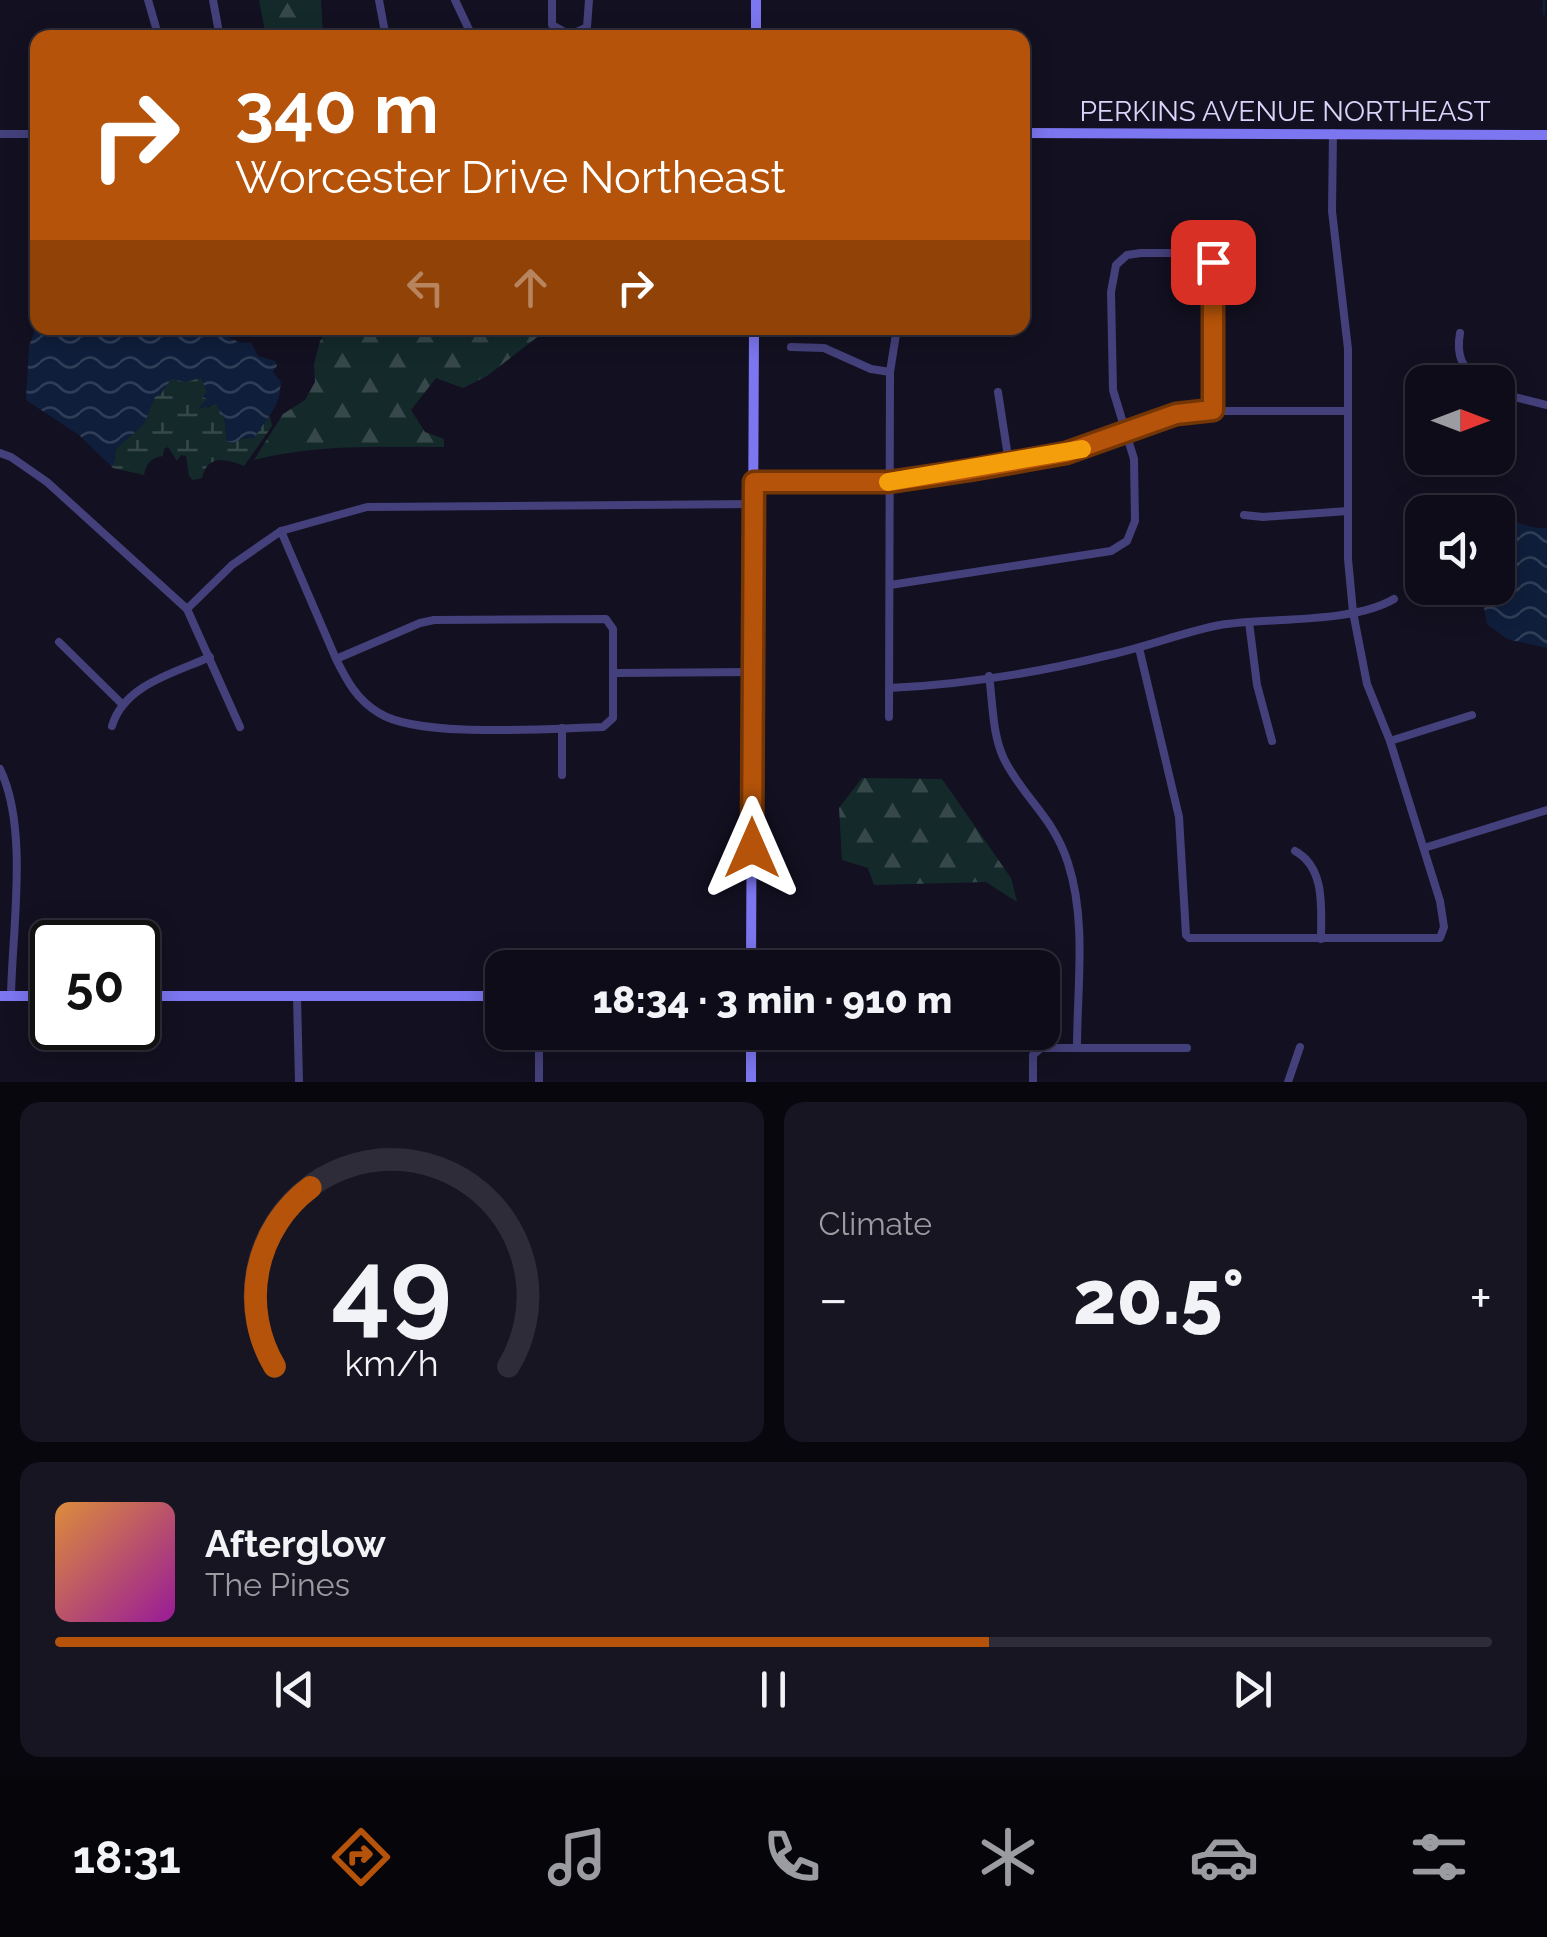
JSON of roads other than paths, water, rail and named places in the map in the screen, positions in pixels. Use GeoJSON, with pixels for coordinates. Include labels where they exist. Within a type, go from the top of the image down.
{"type":"FeatureCollection","features":[{"type":"Feature","properties":{"kind":"street"},"geometry":{"type":"LineString","coordinates":[[148,0],[157,30]]}},
{"type":"Feature","properties":{"kind":"street"},"geometry":{"type":"LineString","coordinates":[[213,0],[219,30]]}},
{"type":"Feature","properties":{"kind":"street"},"geometry":{"type":"LineString","coordinates":[[379,0],[385,30]]}},
{"type":"Feature","properties":{"kind":"street"},"geometry":{"type":"LineString","coordinates":[[455,0],[469,30]]}},
{"type":"Feature","properties":{"kind":"street"},"geometry":{"type":"LineString","coordinates":[[552,0],[552,25],[561,30]]}},
{"type":"Feature","properties":{"kind":"street"},"geometry":{"type":"LineString","coordinates":[[581,30],[587,27],[589,0]]}},
{"type":"Feature","properties":{"kind":"street"},"geometry":{"type":"LineString","coordinates":[[756,0],[756,30]]}},
{"type":"Feature","properties":{"kind":"street","name":"PERKINS AVENUE NORTHEAST"},"geometry":{"type":"LineString","coordinates":[[1030,133],[1547,135]]}},
{"type":"Feature","properties":{"kind":"street"},"geometry":{"type":"LineString","coordinates":[[0,134],[30,134]]}},
{"type":"Feature","properties":{"kind":"street"},"geometry":{"type":"LineString","coordinates":[[1140,648],[1178,817],[1187,936],[1440,938],[1443,915],[1390,741],[1367,684],[1353,612],[1348,559],[1347,320],[1332,211],[1333,134]]}},
{"type":"Feature","properties":{"kind":"street"},"geometry":{"type":"LineString","coordinates":[[890,585],[1110,551],[1132,534],[1134,459],[1114,400],[1112,368],[1111,292],[1118,260],[1141,253],[1209,254],[1213,262],[1213,410]]}},
{"type":"Feature","properties":{"kind":"street"},"geometry":{"type":"LineString","coordinates":[[1460,333],[1462,365]]}},
{"type":"Feature","properties":{"kind":"street"},"geometry":{"type":"LineString","coordinates":[[751,950],[754,335]]}},
{"type":"Feature","properties":{"kind":"street"},"geometry":{"type":"LineString","coordinates":[[889,717],[890,372],[897,335]]}},
{"type":"Feature","properties":{"kind":"street"},"geometry":{"type":"LineString","coordinates":[[791,346],[825,349],[871,369],[890,372]]}},
{"type":"Feature","properties":{"kind":"street"},"geometry":{"type":"LineString","coordinates":[[998,392],[1009,463]]}},
{"type":"Feature","properties":{"kind":"street"},"geometry":{"type":"LineString","coordinates":[[1515,398],[1547,405]]}},
{"type":"Feature","properties":{"kind":"street"},"geometry":{"type":"LineString","coordinates":[[754,482],[889,482],[1009,463],[1084,448],[1176,414],[1213,410],[1348,411]]}},
{"type":"Feature","properties":{"kind":"street"},"geometry":{"type":"LineString","coordinates":[[0,453],[12,456],[47,482],[187,609],[240,727]]}},
{"type":"Feature","properties":{"kind":"street"},"geometry":{"type":"LineString","coordinates":[[187,609],[232,564],[281,530],[335,514],[390,504],[754,504]]}},
{"type":"Feature","properties":{"kind":"street"},"geometry":{"type":"LineString","coordinates":[[1244,515],[1348,511]]}},
{"type":"Feature","properties":{"kind":"street"},"geometry":{"type":"LineString","coordinates":[[281,530],[336,659],[360,699],[387,718],[435,729],[608,726],[613,718],[613,629],[606,619],[434,620],[336,659]]}},
{"type":"Feature","properties":{"kind":"street"},"geometry":{"type":"LineString","coordinates":[[889,688],[988,676],[1140,648],[1207,628],[1353,612],[1394,600]]}},
{"type":"Feature","properties":{"kind":"street"},"geometry":{"type":"LineString","coordinates":[[1249,622],[1257,685],[1272,741]]}},
{"type":"Feature","properties":{"kind":"street"},"geometry":{"type":"LineString","coordinates":[[59,642],[122,704]]}},
{"type":"Feature","properties":{"kind":"street"},"geometry":{"type":"LineString","coordinates":[[112,726],[122,704],[148,684],[210,657]]}},
{"type":"Feature","properties":{"kind":"street"},"geometry":{"type":"LineString","coordinates":[[614,673],[753,672]]}},
{"type":"Feature","properties":{"kind":"street"},"geometry":{"type":"LineString","coordinates":[[988,676],[1001,752],[1047,817],[1072,874],[1077,922],[1078,1048]]}},
{"type":"Feature","properties":{"kind":"street"},"geometry":{"type":"LineString","coordinates":[[1390,741],[1472,715]]}},
{"type":"Feature","properties":{"kind":"street"},"geometry":{"type":"LineString","coordinates":[[562,728],[562,776]]}},
{"type":"Feature","properties":{"kind":"street"},"geometry":{"type":"LineString","coordinates":[[0,769],[14,813],[16,927],[5,996]]}},
{"type":"Feature","properties":{"kind":"street"},"geometry":{"type":"LineString","coordinates":[[1424,848],[1547,810]]}},
{"type":"Feature","properties":{"kind":"street"},"geometry":{"type":"LineString","coordinates":[[1295,851],[1314,869],[1319,884],[1321,939]]}},
{"type":"Feature","properties":{"kind":"street"},"geometry":{"type":"LineString","coordinates":[[160,996],[485,996]]}},
{"type":"Feature","properties":{"kind":"street"},"geometry":{"type":"LineString","coordinates":[[297,996],[298,1082]]}},
{"type":"Feature","properties":{"kind":"street"},"geometry":{"type":"LineString","coordinates":[[1288,1082],[1300,1047]]}},
{"type":"Feature","properties":{"kind":"street"},"geometry":{"type":"LineString","coordinates":[[1032,1082],[1036,1051],[1046,1048],[1188,1048]]}},
{"type":"Feature","properties":{"kind":"street"},"geometry":{"type":"LineString","coordinates":[[538,1050],[539,1082]]}},
{"type":"Feature","properties":{"kind":"street"},"geometry":{"type":"LineString","coordinates":[[751,1050],[751,1082]]}},
{"type":"Feature","properties":{"kind":"water"},"geometry":{"type":"Polygon","coordinates":[[[33,335],[224,335],[251,342],[258,356],[275,361],[273,372],[281,382],[278,400],[254,439],[230,442],[224,416],[219,414],[216,404],[198,409],[207,399],[202,397],[207,392],[201,378],[186,382],[171,379],[155,397],[144,424],[116,449],[113,468],[79,435],[26,400],[33,335]]]}},
{"type":"Feature","properties":{"kind":"water"},"geometry":{"type":"Polygon","coordinates":[[[1515,520],[1547,528],[1547,648],[1507,639],[1487,624],[1483,605],[1515,605],[1515,520]]]}},
{"type":"Feature","properties":{"kind":"waterway"},"geometry":{"type":"LineString","coordinates":[[1544,0],[1544,14]]}}]}
